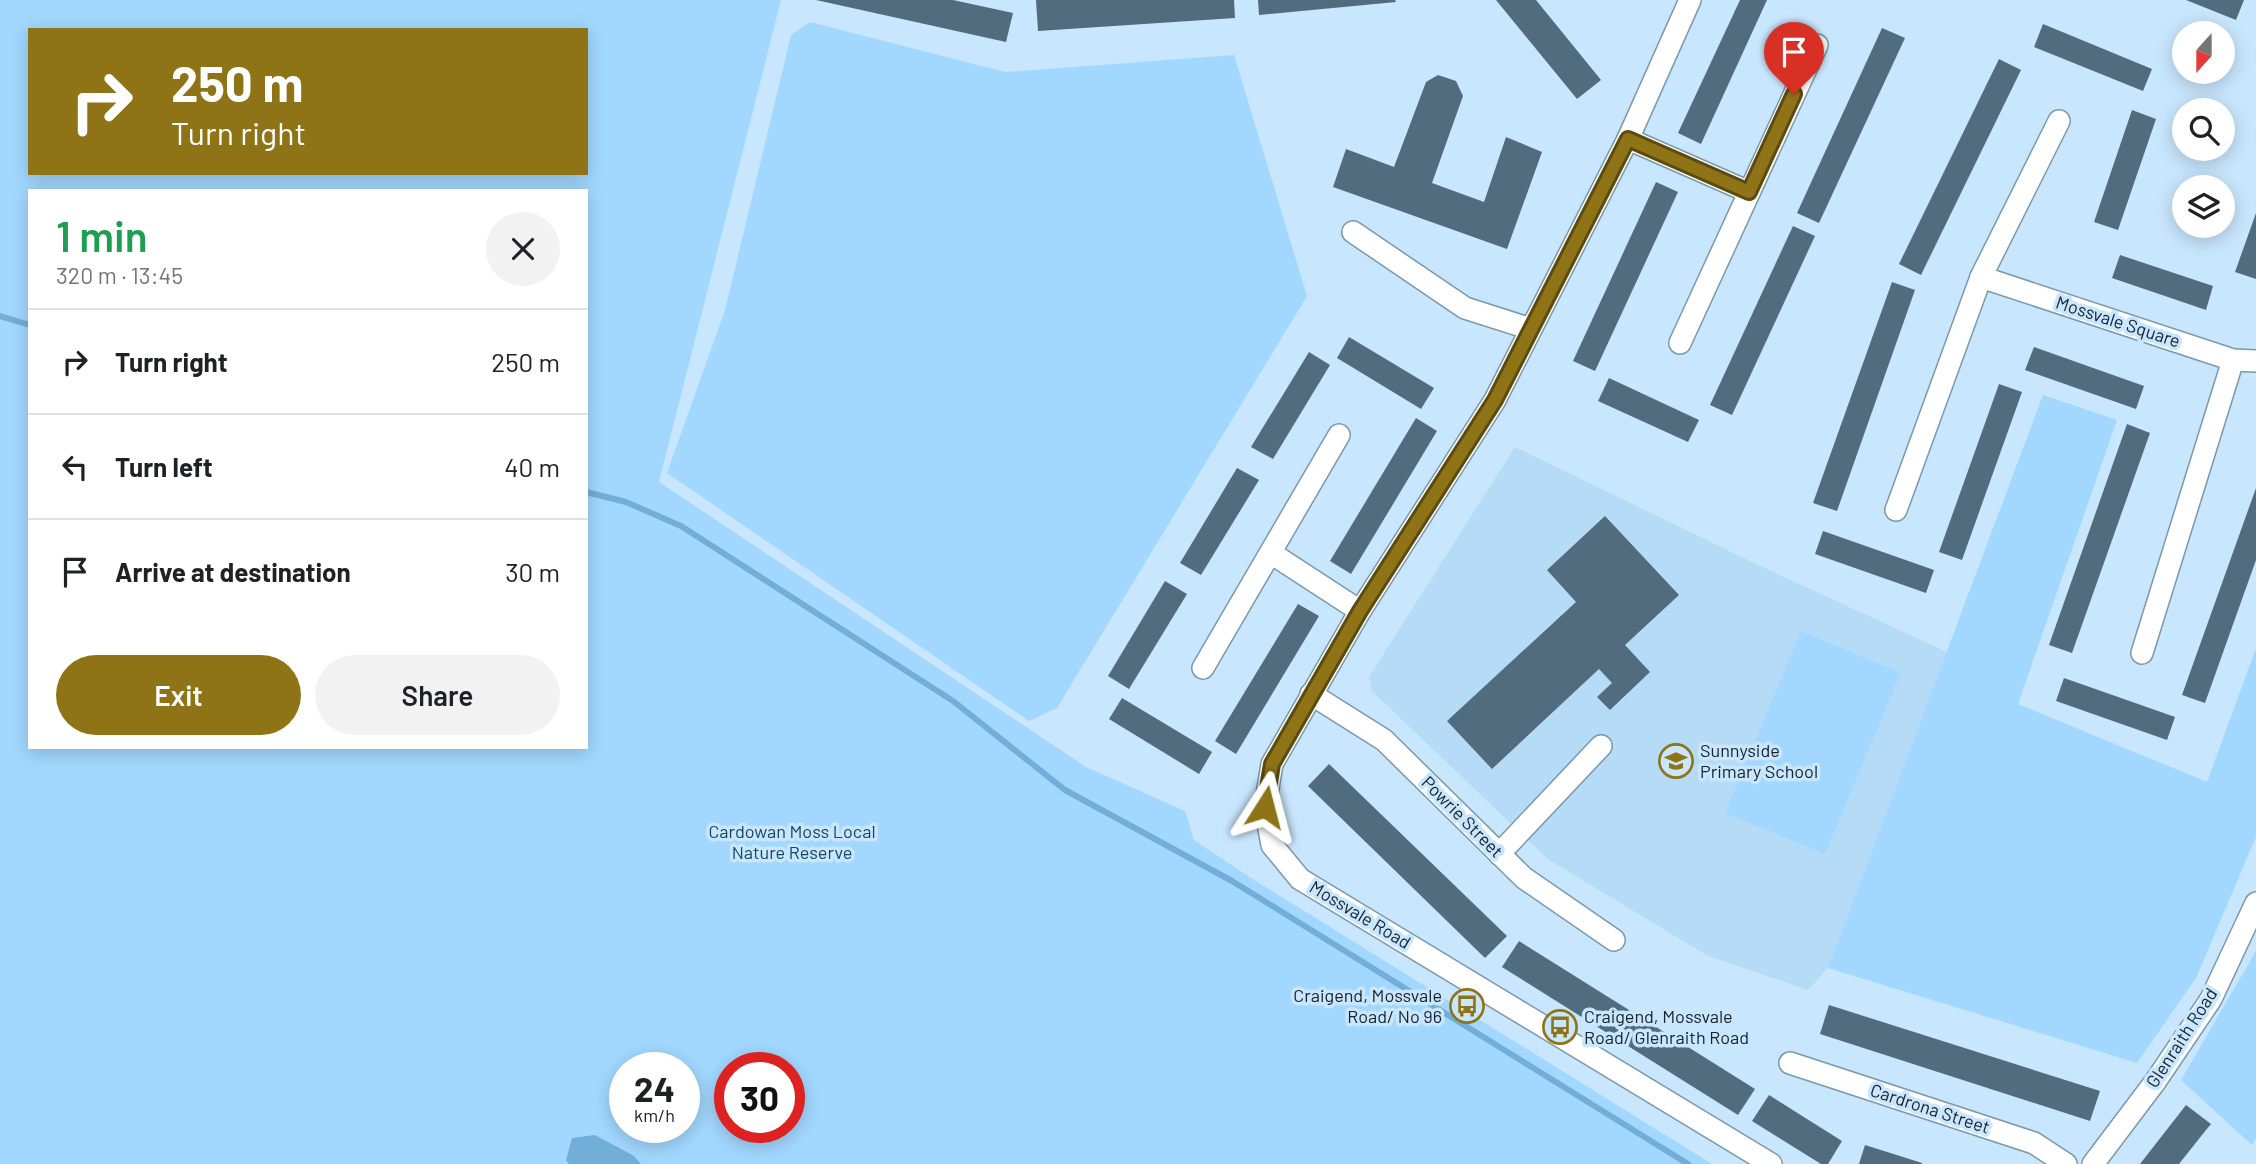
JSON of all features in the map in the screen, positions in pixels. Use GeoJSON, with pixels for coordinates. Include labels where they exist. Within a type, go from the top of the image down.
{"type":"FeatureCollection","features":[{"type":"Feature","properties":{"kind":"street","name":"Mossvale Road"},"geometry":{"type":"LineString","coordinates":[[1690,0],[1628,139],[1495,400],[1360,611],[1311,694],[1272,764],[1265,807],[1272,845],[1300,878],[1771,1164]]}},
{"type":"Feature","properties":{"kind":"street"},"geometry":{"type":"LineString","coordinates":[[1680,343],[1817,46]]}},
{"type":"Feature","properties":{"kind":"street"},"geometry":{"type":"LineString","coordinates":[[1896,510],[1981,277],[2059,121]]}},
{"type":"Feature","properties":{"kind":"street"},"geometry":{"type":"LineString","coordinates":[[1628,139],[1749,192]]}},
{"type":"Feature","properties":{"kind":"street"},"geometry":{"type":"LineString","coordinates":[[1353,232],[1465,309],[1531,330]]}},
{"type":"Feature","properties":{"kind":"street","name":"Mossvale Square"},"geometry":{"type":"LineString","coordinates":[[1981,277],[2233,360],[2256,361]]}},
{"type":"Feature","properties":{"kind":"street"},"geometry":{"type":"LineString","coordinates":[[2142,653],[2233,360]]}},
{"type":"Feature","properties":{"kind":"street"},"geometry":{"type":"LineString","coordinates":[[1203,668],[1339,435]]}},
{"type":"Feature","properties":{"kind":"street"},"geometry":{"type":"LineString","coordinates":[[1271,552],[1360,611]]}},
{"type":"Feature","properties":{"kind":"street","name":"Powrie Street"},"geometry":{"type":"LineString","coordinates":[[1311,694],[1384,740],[1524,878],[1614,940]]}},
{"type":"Feature","properties":{"kind":"street"},"geometry":{"type":"LineString","coordinates":[[1499,854],[1601,746]]}},
{"type":"Feature","properties":{"kind":"street","name":"Glenraith Road"},"geometry":{"type":"LineString","coordinates":[[2093,1164],[2155,1082],[2211,999],[2256,903]]}},
{"type":"Feature","properties":{"kind":"street","name":"Cardrona Street"},"geometry":{"type":"LineString","coordinates":[[1790,1063],[2034,1143],[2066,1164]]}},
{"type":"Feature","properties":{"kind":"shaded area","name":"Sunnyside Primary School"},"geometry":{"type":"Polygon","coordinates":[[[1515,447],[1756,564],[1947,652],[1828,968],[1808,990],[1708,956],[1548,859],[1372,691],[1369,677],[1515,447]]]}},
{"type":"Feature","properties":{"kind":"shaded area"},"geometry":{"type":"Polygon","coordinates":[[[595,1135],[634,1156],[641,1164],[569,1164],[566,1160],[572,1138],[595,1135]]]}},
{"type":"Feature","properties":{"kind":"green space","name":"Cardowan Moss Local Nature Reserve"},"geometry":{"type":"Polygon","coordinates":[[[0,0],[781,0],[659,482],[1086,767],[1185,811],[1194,840],[1712,1164],[0,1164],[0,0]]]}},
{"type":"Feature","properties":{"kind":"green space"},"geometry":{"type":"Polygon","coordinates":[[[810,22],[1005,72],[1234,55],[1307,296],[1057,708],[1029,721],[667,473],[725,310],[791,35],[810,22]]]}},
{"type":"Feature","properties":{"kind":"green space"},"geometry":{"type":"Polygon","coordinates":[[[2043,395],[2117,420],[2018,704],[2207,782],[2256,648],[2256,837],[2196,978],[2137,1063],[1828,968],[2043,395]]]}},
{"type":"Feature","properties":{"kind":"green space"},"geometry":{"type":"Polygon","coordinates":[[[1801,631],[1901,673],[1825,854],[1725,813],[1801,631]]]}},
{"type":"Feature","properties":{"kind":"green space"},"geometry":{"type":"Polygon","coordinates":[[[2256,951],[2256,1138],[2252,1145],[2181,1080],[2256,951]]]}},
{"type":"Feature","properties":{"kind":"building"},"geometry":{"type":"Polygon","coordinates":[[[816,0],[953,0],[1013,13],[1006,42],[816,0]]]}},
{"type":"Feature","properties":{"kind":"building"},"geometry":{"type":"Polygon","coordinates":[[[1036,0],[1234,0],[1235,18],[1038,31],[1036,0]]]}},
{"type":"Feature","properties":{"kind":"building"},"geometry":{"type":"Polygon","coordinates":[[[1258,0],[1395,0],[1396,2],[1259,15],[1258,0]]]}},
{"type":"Feature","properties":{"kind":"building"},"geometry":{"type":"Polygon","coordinates":[[[1496,0],[1536,0],[1601,80],[1577,99],[1496,0]]]}},
{"type":"Feature","properties":{"kind":"building"},"geometry":{"type":"Polygon","coordinates":[[[1740,0],[1767,0],[1701,144],[1678,133],[1740,0]]]}},
{"type":"Feature","properties":{"kind":"building"},"geometry":{"type":"Polygon","coordinates":[[[2186,0],[2244,0],[2236,20],[2186,0]]]}},
{"type":"Feature","properties":{"kind":"building"},"geometry":{"type":"Polygon","coordinates":[[[2043,24],[2152,69],[2143,91],[2034,47],[2043,24]]]}},
{"type":"Feature","properties":{"kind":"building"},"geometry":{"type":"Polygon","coordinates":[[[1882,28],[1905,38],[1819,223],[1797,213],[1882,28]]]}},
{"type":"Feature","properties":{"kind":"building"},"geometry":{"type":"Polygon","coordinates":[[[1999,59],[2021,70],[1921,275],[1899,264],[1999,59]]]}},
{"type":"Feature","properties":{"kind":"building"},"geometry":{"type":"Polygon","coordinates":[[[1438,75],[1456,81],[1463,96],[1432,183],[1484,202],[1506,137],[1542,152],[1507,249],[1333,187],[1346,149],[1394,167],[1426,82],[1438,75]]]}},
{"type":"Feature","properties":{"kind":"building"},"geometry":{"type":"Polygon","coordinates":[[[2132,110],[2156,119],[2118,230],[2094,222],[2132,110]]]}},
{"type":"Feature","properties":{"kind":"building"},"geometry":{"type":"Polygon","coordinates":[[[1656,182],[1678,192],[1595,371],[1573,361],[1656,182]]]}},
{"type":"Feature","properties":{"kind":"building"},"geometry":{"type":"Polygon","coordinates":[[[2256,213],[2256,279],[2235,272],[2256,213]]]}},
{"type":"Feature","properties":{"kind":"building"},"geometry":{"type":"Polygon","coordinates":[[[1793,226],[1815,236],[1732,415],[1710,405],[1793,226]]]}},
{"type":"Feature","properties":{"kind":"building"},"geometry":{"type":"Polygon","coordinates":[[[2120,255],[2213,286],[2206,310],[2112,278],[2120,255]]]}},
{"type":"Feature","properties":{"kind":"building"},"geometry":{"type":"Polygon","coordinates":[[[1892,282],[1915,290],[1837,511],[1813,503],[1892,282]]]}},
{"type":"Feature","properties":{"kind":"building"},"geometry":{"type":"Polygon","coordinates":[[[1349,337],[1434,388],[1421,409],[1337,358],[1349,337]]]}},
{"type":"Feature","properties":{"kind":"building"},"geometry":{"type":"Polygon","coordinates":[[[2034,347],[2144,386],[2136,409],[2025,370],[2034,347]]]}},
{"type":"Feature","properties":{"kind":"building"},"geometry":{"type":"Polygon","coordinates":[[[1309,352],[1330,365],[1273,459],[1251,447],[1309,352]]]}},
{"type":"Feature","properties":{"kind":"building"},"geometry":{"type":"Polygon","coordinates":[[[1609,378],[1699,420],[1688,442],[1598,401],[1609,378]]]}},
{"type":"Feature","properties":{"kind":"building"},"geometry":{"type":"Polygon","coordinates":[[[1999,384],[2022,392],[1962,560],[1939,552],[1999,384]]]}},
{"type":"Feature","properties":{"kind":"building"},"geometry":{"type":"Polygon","coordinates":[[[1416,418],[1437,431],[1351,574],[1330,561],[1416,418]]]}},
{"type":"Feature","properties":{"kind":"building"},"geometry":{"type":"Polygon","coordinates":[[[2127,424],[2150,433],[2072,653],[2049,645],[2127,424]]]}},
{"type":"Feature","properties":{"kind":"building"},"geometry":{"type":"Polygon","coordinates":[[[1237,468],[1259,480],[1201,575],[1180,563],[1237,468]]]}},
{"type":"Feature","properties":{"kind":"building"},"geometry":{"type":"Polygon","coordinates":[[[2256,488],[2256,560],[2205,703],[2182,695],[2256,488]]]}},
{"type":"Feature","properties":{"kind":"building"},"geometry":{"type":"Polygon","coordinates":[[[1605,516],[1679,595],[1625,645],[1650,672],[1610,710],[1597,697],[1612,683],[1599,669],[1492,769],[1447,721],[1576,602],[1547,570],[1605,516]]]}},
{"type":"Feature","properties":{"kind":"building"},"geometry":{"type":"Polygon","coordinates":[[[1823,531],[1934,570],[1926,593],[1815,554],[1823,531]]]}},
{"type":"Feature","properties":{"kind":"building"},"geometry":{"type":"Polygon","coordinates":[[[1165,581],[1187,594],[1129,689],[1108,676],[1165,581]]]}},
{"type":"Feature","properties":{"kind":"building"},"geometry":{"type":"Polygon","coordinates":[[[1298,604],[1319,616],[1236,754],[1215,741],[1298,604]]]}},
{"type":"Feature","properties":{"kind":"building"},"geometry":{"type":"Polygon","coordinates":[[[2064,678],[2175,717],[2167,740],[2056,701],[2064,678]]]}},
{"type":"Feature","properties":{"kind":"building"},"geometry":{"type":"Polygon","coordinates":[[[1122,698],[1212,752],[1199,774],[1109,719],[1122,698]]]}},
{"type":"Feature","properties":{"kind":"building"},"geometry":{"type":"Polygon","coordinates":[[[1329,764],[1507,936],[1485,958],[1308,786],[1329,764]]]}},
{"type":"Feature","properties":{"kind":"building"},"geometry":{"type":"Polygon","coordinates":[[[1519,941],[1755,1089],[1738,1115],[1502,967],[1519,941]]]}},
{"type":"Feature","properties":{"kind":"building"},"geometry":{"type":"Polygon","coordinates":[[[1829,1005],[2100,1091],[2090,1121],[1820,1034],[1829,1005]]]}},
{"type":"Feature","properties":{"kind":"building"},"geometry":{"type":"Polygon","coordinates":[[[1769,1095],[1842,1141],[1828,1164],[1821,1164],[1752,1121],[1769,1095]]]}},
{"type":"Feature","properties":{"kind":"building"},"geometry":{"type":"Polygon","coordinates":[[[2186,1105],[2211,1124],[2179,1164],[2140,1164],[2186,1105]]]}},
{"type":"Feature","properties":{"kind":"building"},"geometry":{"type":"Polygon","coordinates":[[[1865,1145],[1922,1163],[1922,1164],[1859,1164],[1865,1145]]]}},
{"type":"Feature","properties":{"kind":"waterway"},"geometry":{"type":"LineString","coordinates":[[0,316],[28,324]]}},
{"type":"Feature","properties":{"kind":"waterway"},"geometry":{"type":"LineString","coordinates":[[588,492],[626,502],[681,526],[953,701],[1065,790],[1232,881],[1688,1164]]}},
{"type":"Feature","properties":{"kind":"place","name":"Sunnyside Primary School"},"geometry":{"type":"Point","coordinates":[1676,761]}},
{"type":"Feature","properties":{"kind":"place","name":"Craigend, Mossvale Road/ No 96"},"geometry":{"type":"Point","coordinates":[1467,1006]}},
{"type":"Feature","properties":{"kind":"place","name":"Craigend, Mossvale Road/ Glenraith Road"},"geometry":{"type":"Point","coordinates":[1560,1027]}},
{"type":"Feature","properties":{"kind":"route"},"geometry":{"type":"LineString","coordinates":[[1265,807],[1272,764],[1360,611],[1495,400],[1628,139],[1749,192],[1794,94]]}}]}
